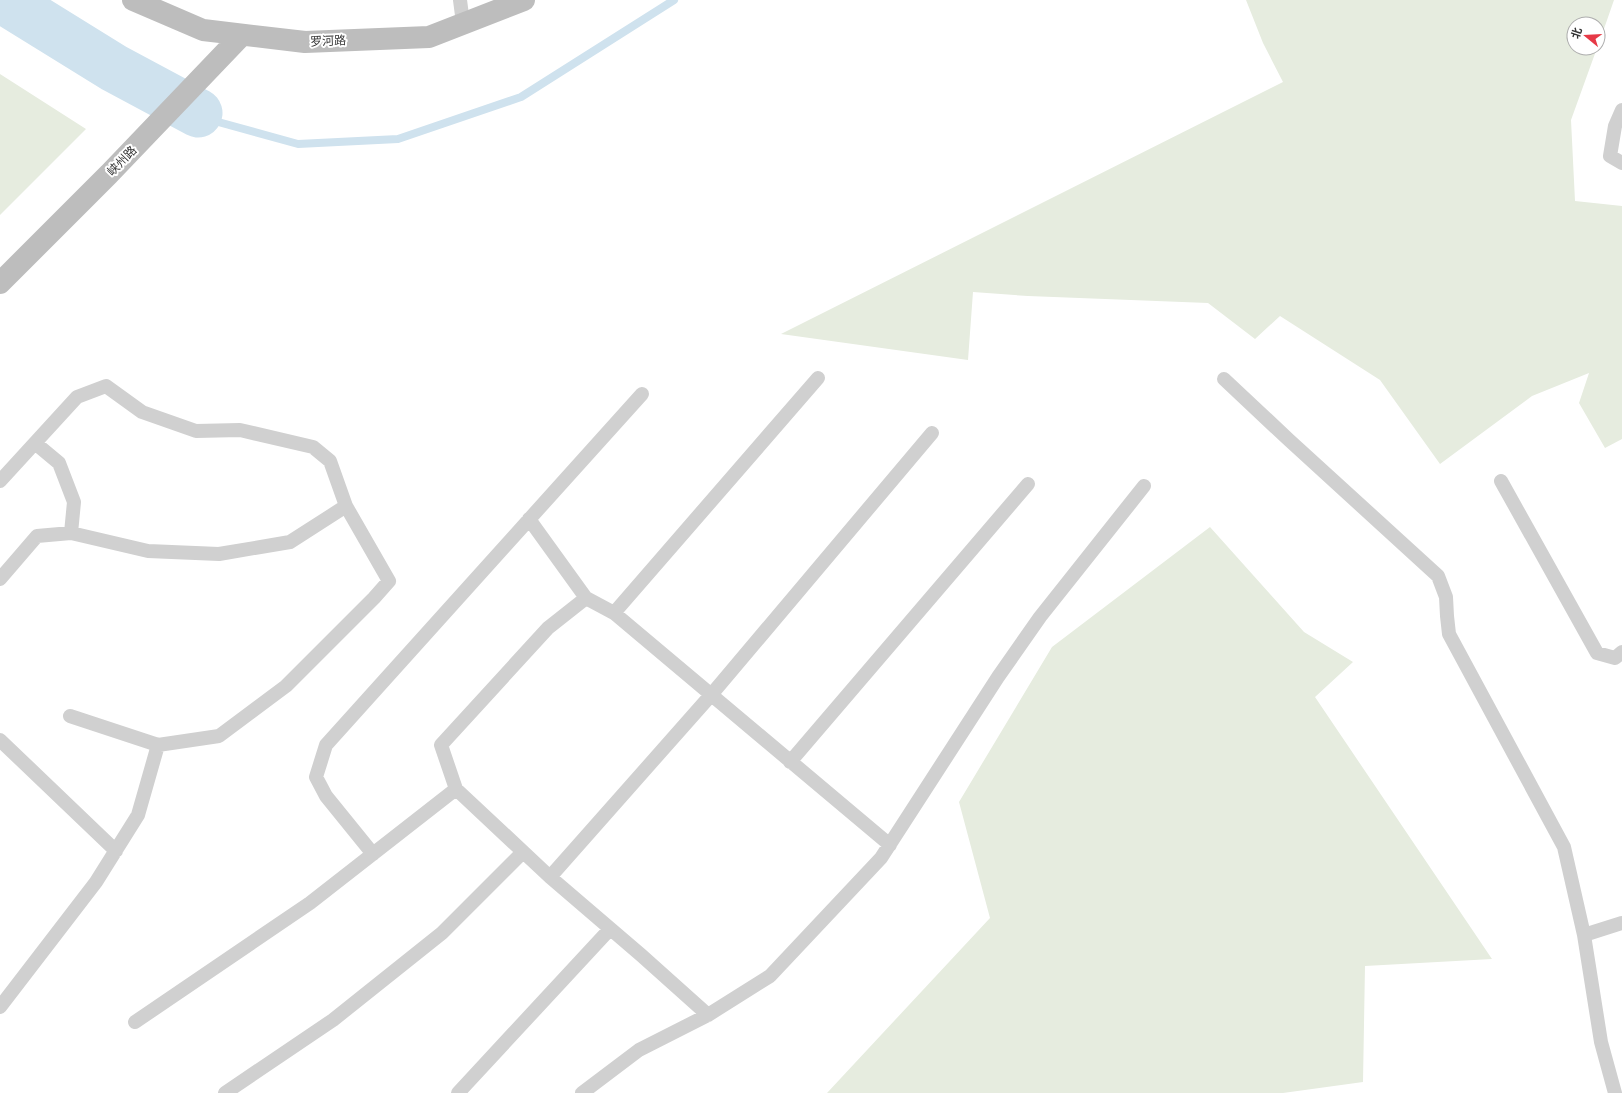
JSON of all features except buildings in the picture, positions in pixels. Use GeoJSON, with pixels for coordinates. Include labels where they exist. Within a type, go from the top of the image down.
{"type":"FeatureCollection","features":[{"type":"Feature","properties":{"kind":"main road","name":"罗河路"},"geometry":{"type":"LineString","coordinates":[[133,0],[203,30],[305,42],[429,36],[524,0]]}},
{"type":"Feature","properties":{"kind":"main road","name":"峡州路"},"geometry":{"type":"LineString","coordinates":[[0,283],[109,174],[242,36]]}},
{"type":"Feature","properties":{"kind":"lane"},"geometry":{"type":"LineString","coordinates":[[460,0],[463,23]]}},
{"type":"Feature","properties":{"kind":"lane"},"geometry":{"type":"LineString","coordinates":[[1622,110],[1615,126],[1610,156],[1622,163]]}},
{"type":"Feature","properties":{"kind":"lane"},"geometry":{"type":"LineString","coordinates":[[614,613],[818,378]]}},
{"type":"Feature","properties":{"kind":"lane"},"geometry":{"type":"LineString","coordinates":[[1224,379],[1288,440],[1438,576],[1446,597],[1449,634],[1564,847],[1584,935],[1601,1042],[1615,1093]]}},
{"type":"Feature","properties":{"kind":"lane"},"geometry":{"type":"LineString","coordinates":[[0,482],[77,397],[106,386],[142,412],[196,431],[240,430],[313,447],[330,461],[346,506],[389,581],[286,686],[218,736],[158,745],[70,716]]}},
{"type":"Feature","properties":{"kind":"lane"},"geometry":{"type":"LineString","coordinates":[[373,854],[326,796],[316,777],[326,745],[642,394]]}},
{"type":"Feature","properties":{"kind":"lane"},"geometry":{"type":"LineString","coordinates":[[550,877],[711,695],[932,433]]}},
{"type":"Feature","properties":{"kind":"lane"},"geometry":{"type":"LineString","coordinates":[[35,443],[59,463],[74,502],[71,533]]}},
{"type":"Feature","properties":{"kind":"lane"},"geometry":{"type":"LineString","coordinates":[[1501,481],[1597,653],[1615,658],[1622,652]]}},
{"type":"Feature","properties":{"kind":"lane"},"geometry":{"type":"LineString","coordinates":[[790,762],[1028,484]]}},
{"type":"Feature","properties":{"kind":"lane"},"geometry":{"type":"LineString","coordinates":[[582,1093],[639,1050],[708,1015],[770,976],[881,858],[998,677],[1036,623],[1144,486]]}},
{"type":"Feature","properties":{"kind":"lane"},"geometry":{"type":"LineString","coordinates":[[0,578],[37,536],[71,533],[148,551],[218,554],[290,542],[346,506]]}},
{"type":"Feature","properties":{"kind":"lane"},"geometry":{"type":"LineString","coordinates":[[529,520],[586,598],[614,613],[890,845]]}},
{"type":"Feature","properties":{"kind":"lane"},"geometry":{"type":"LineString","coordinates":[[586,598],[548,628],[441,745],[456,788],[550,877],[708,1015]]}},
{"type":"Feature","properties":{"kind":"lane"},"geometry":{"type":"LineString","coordinates":[[0,740],[116,851]]}},
{"type":"Feature","properties":{"kind":"lane"},"geometry":{"type":"LineString","coordinates":[[0,1007],[96,882],[138,815],[158,745]]}},
{"type":"Feature","properties":{"kind":"lane"},"geometry":{"type":"LineString","coordinates":[[135,1022],[310,903],[456,788]]}},
{"type":"Feature","properties":{"kind":"lane"},"geometry":{"type":"LineString","coordinates":[[225,1093],[333,1020],[430,943],[524,852]]}},
{"type":"Feature","properties":{"kind":"lane"},"geometry":{"type":"LineString","coordinates":[[1584,935],[1622,923]]}},
{"type":"Feature","properties":{"kind":"lane"},"geometry":{"type":"LineString","coordinates":[[458,1093],[610,928]]}},
{"type":"Feature","properties":{"kind":"shaded area"},"geometry":{"type":"Polygon","coordinates":[[[1246,0],[1614,0],[1606,23],[1606,16],[1566,16],[1566,56],[1594,56],[1571,120],[1575,201],[1622,206],[1622,439],[1605,448],[1579,403],[1589,373],[1532,396],[1440,464],[1380,380],[1280,316],[1255,339],[1208,303],[1028,296],[973,292],[968,360],[781,334],[1283,82],[1263,43],[1246,0]]]}},
{"type":"Feature","properties":{"kind":"shaded area"},"geometry":{"type":"Polygon","coordinates":[[[0,74],[86,129],[0,215],[0,74]]]}},
{"type":"Feature","properties":{"kind":"shaded area"},"geometry":{"type":"Polygon","coordinates":[[[1210,527],[1304,632],[1353,662],[1315,697],[1492,959],[1365,966],[1363,1082],[1283,1093],[827,1093],[990,918],[959,802],[1052,647],[1210,527]]]}},
{"type":"Feature","properties":{"kind":"waterway"},"geometry":{"type":"LineString","coordinates":[[4,0],[114,68],[198,113]]}},
{"type":"Feature","properties":{"kind":"waterway"},"geometry":{"type":"LineString","coordinates":[[198,113],[211,120],[298,144],[398,139],[521,97],[674,0]]}}]}
